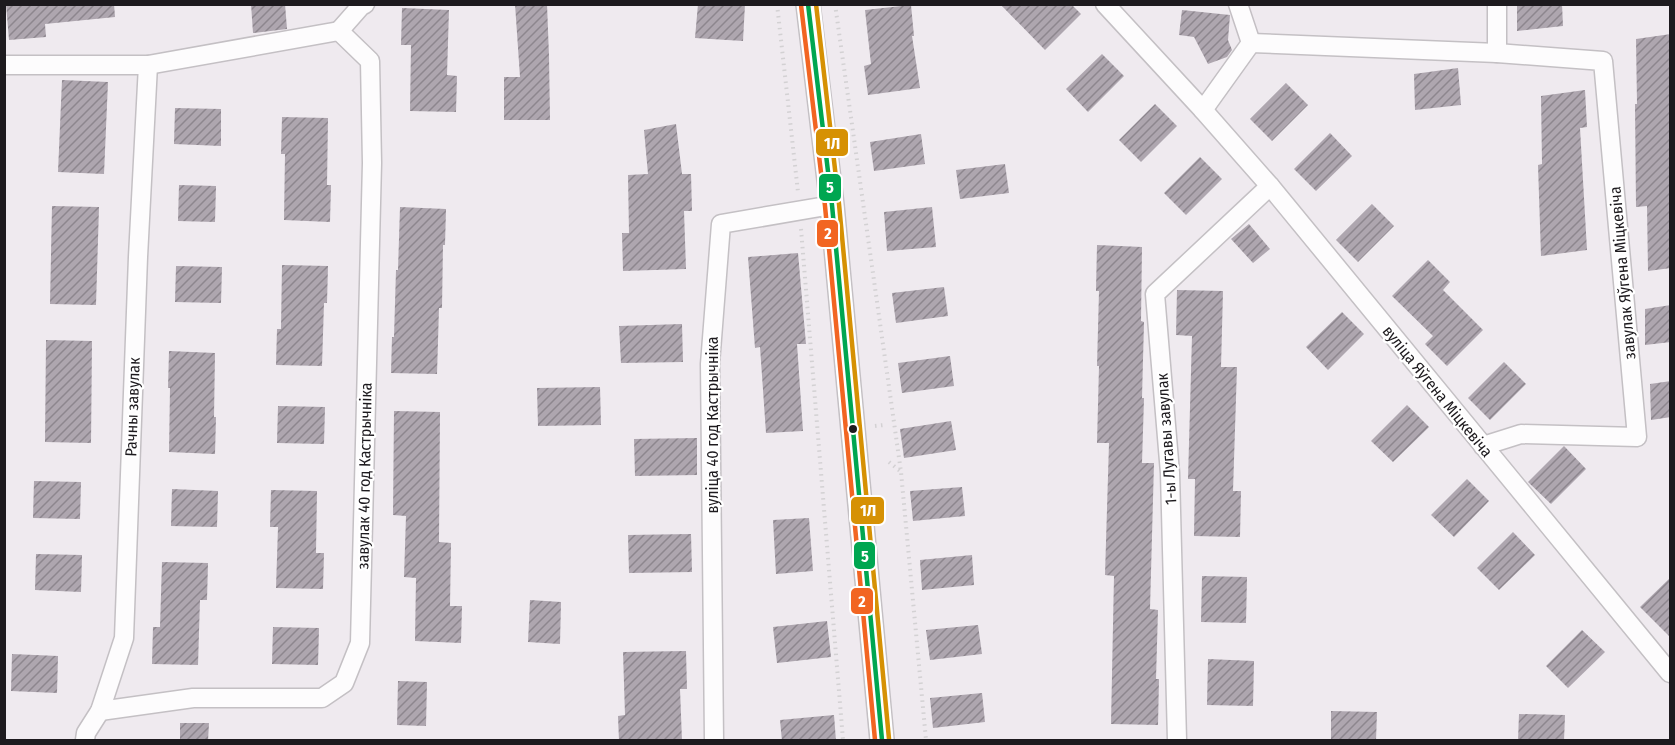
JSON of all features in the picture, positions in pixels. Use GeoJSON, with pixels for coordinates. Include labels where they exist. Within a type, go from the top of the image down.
{"type":"FeatureCollection","features":[{"type":"Feature","properties":{"kind":"street"},"geometry":{"type":"LineString","coordinates":[[4,65],[148,65],[339,31],[365,4]]}},
{"type":"Feature","properties":{"kind":"street"},"geometry":{"type":"LineString","coordinates":[[808,4],[832,205],[882,741]]}},
{"type":"Feature","properties":{"kind":"street","name":"вуліца Яўгена Міцкевіча"},"geometry":{"type":"LineString","coordinates":[[1105,4],[1270,186],[1671,674]]}},
{"type":"Feature","properties":{"kind":"street"},"geometry":{"type":"LineString","coordinates":[[1203,110],[1251,43],[1238,4]]}},
{"type":"Feature","properties":{"kind":"street"},"geometry":{"type":"LineString","coordinates":[[1497,4],[1497,52]]}},
{"type":"Feature","properties":{"kind":"street","name":"завулак 40 год Кастрычніка"},"geometry":{"type":"LineString","coordinates":[[100,711],[193,698],[322,698],[344,683],[360,643],[372,164],[370,62],[339,31]]}},
{"type":"Feature","properties":{"kind":"street","name":"завулак Яўгена Міцкевіча"},"geometry":{"type":"LineString","coordinates":[[1251,43],[1497,52],[1603,61],[1637,437],[1521,434],[1483,446]]}},
{"type":"Feature","properties":{"kind":"street","name":"Рачны завулак"},"geometry":{"type":"LineString","coordinates":[[85,741],[86,733],[100,711],[124,638],[138,256],[148,65]]}},
{"type":"Feature","properties":{"kind":"street","name":"1-ы Лугавы завулак"},"geometry":{"type":"LineString","coordinates":[[1177,741],[1170,473],[1155,294],[1270,186]]}},
{"type":"Feature","properties":{"kind":"street","name":"вуліца 40 год Кастрычніка"},"geometry":{"type":"LineString","coordinates":[[714,741],[710,364],[721,224],[832,205]]}},
{"type":"Feature","properties":{"kind":"path"},"geometry":{"type":"LineString","coordinates":[[777,4],[800,210],[843,741]]}},
{"type":"Feature","properties":{"kind":"path"},"geometry":{"type":"LineString","coordinates":[[835,4],[901,472],[926,741]]}},
{"type":"Feature","properties":{"kind":"path"},"geometry":{"type":"LineString","coordinates":[[889,462],[901,472]]}},
{"type":"Feature","properties":{"kind":"building"},"geometry":{"type":"Polygon","coordinates":[[[6,4],[114,4],[115,17],[45,24],[46,37],[9,40],[6,4]]]}},
{"type":"Feature","properties":{"kind":"building"},"geometry":{"type":"Polygon","coordinates":[[[251,4],[285,4],[287,29],[253,33],[251,4]]]}},
{"type":"Feature","properties":{"kind":"building"},"geometry":{"type":"Polygon","coordinates":[[[515,4],[547,4],[550,120],[504,120],[504,77],[520,77],[515,4]]]}},
{"type":"Feature","properties":{"kind":"building"},"geometry":{"type":"Polygon","coordinates":[[[698,4],[745,4],[743,41],[695,38],[698,4]]]}},
{"type":"Feature","properties":{"kind":"building"},"geometry":{"type":"Polygon","coordinates":[[[1000,4],[1071,4],[1081,14],[1045,50],[1000,4]]]}},
{"type":"Feature","properties":{"kind":"building"},"geometry":{"type":"Polygon","coordinates":[[[1517,4],[1562,4],[1563,26],[1517,31],[1517,4]]]}},
{"type":"Feature","properties":{"kind":"building"},"geometry":{"type":"Polygon","coordinates":[[[911,5],[914,36],[912,36],[920,88],[868,95],[864,66],[871,64],[865,10],[911,5]]]}},
{"type":"Feature","properties":{"kind":"building"},"geometry":{"type":"Polygon","coordinates":[[[402,8],[449,10],[447,75],[457,76],[456,112],[410,111],[411,45],[401,45],[402,8]]]}},
{"type":"Feature","properties":{"kind":"building"},"geometry":{"type":"Polygon","coordinates":[[[1182,10],[1230,15],[1228,40],[1232,50],[1227,57],[1208,64],[1194,37],[1179,35],[1182,10]]]}},
{"type":"Feature","properties":{"kind":"building"},"geometry":{"type":"Polygon","coordinates":[[[1671,34],[1671,268],[1648,271],[1647,206],[1636,207],[1636,39],[1671,34]]]}},
{"type":"Feature","properties":{"kind":"building"},"geometry":{"type":"Polygon","coordinates":[[[1102,54],[1124,76],[1088,112],[1066,89],[1102,54]]]}},
{"type":"Feature","properties":{"kind":"building"},"geometry":{"type":"Polygon","coordinates":[[[1458,68],[1461,105],[1415,110],[1414,74],[1458,68]]]}},
{"type":"Feature","properties":{"kind":"building"},"geometry":{"type":"Polygon","coordinates":[[[62,80],[108,82],[104,174],[58,172],[62,80]]]}},
{"type":"Feature","properties":{"kind":"building"},"geometry":{"type":"Polygon","coordinates":[[[1286,83],[1308,105],[1272,141],[1250,119],[1286,83]]]}},
{"type":"Feature","properties":{"kind":"building"},"geometry":{"type":"Polygon","coordinates":[[[1585,90],[1587,127],[1580,128],[1587,250],[1541,256],[1538,165],[1542,164],[1541,96],[1585,90]]]}},
{"type":"Feature","properties":{"kind":"building"},"geometry":{"type":"Polygon","coordinates":[[[1155,104],[1177,126],[1141,162],[1119,140],[1155,104]]]}},
{"type":"Feature","properties":{"kind":"building"},"geometry":{"type":"Polygon","coordinates":[[[175,108],[221,109],[221,146],[174,144],[175,108]]]}},
{"type":"Feature","properties":{"kind":"building"},"geometry":{"type":"Polygon","coordinates":[[[282,117],[328,118],[327,185],[331,185],[330,222],[284,220],[285,154],[281,154],[282,117]]]}},
{"type":"Feature","properties":{"kind":"building"},"geometry":{"type":"Polygon","coordinates":[[[676,124],[682,174],[691,174],[692,211],[684,211],[686,269],[623,271],[622,233],[629,233],[628,175],[648,174],[644,130],[676,124]]]}},
{"type":"Feature","properties":{"kind":"building"},"geometry":{"type":"Polygon","coordinates":[[[1330,133],[1352,156],[1316,191],[1294,169],[1330,133]]]}},
{"type":"Feature","properties":{"kind":"building"},"geometry":{"type":"Polygon","coordinates":[[[921,134],[925,164],[874,171],[870,142],[921,134]]]}},
{"type":"Feature","properties":{"kind":"building"},"geometry":{"type":"Polygon","coordinates":[[[1200,157],[1222,179],[1186,215],[1164,193],[1200,157]]]}},
{"type":"Feature","properties":{"kind":"building"},"geometry":{"type":"Polygon","coordinates":[[[1005,164],[1009,193],[960,199],[956,170],[1005,164]]]}},
{"type":"Feature","properties":{"kind":"building"},"geometry":{"type":"Polygon","coordinates":[[[179,185],[216,186],[215,222],[178,221],[179,185]]]}},
{"type":"Feature","properties":{"kind":"building"},"geometry":{"type":"Polygon","coordinates":[[[1372,204],[1394,226],[1358,262],[1336,240],[1372,204]]]}},
{"type":"Feature","properties":{"kind":"building"},"geometry":{"type":"Polygon","coordinates":[[[52,206],[99,207],[96,305],[50,304],[52,206]]]}},
{"type":"Feature","properties":{"kind":"building"},"geometry":{"type":"Polygon","coordinates":[[[400,207],[446,209],[437,374],[391,373],[400,207]]]}},
{"type":"Feature","properties":{"kind":"building"},"geometry":{"type":"Polygon","coordinates":[[[932,207],[936,247],[887,251],[884,212],[932,207]]]}},
{"type":"Feature","properties":{"kind":"building"},"geometry":{"type":"Polygon","coordinates":[[[1249,224],[1270,249],[1253,263],[1231,239],[1249,224]]]}},
{"type":"Feature","properties":{"kind":"building"},"geometry":{"type":"Polygon","coordinates":[[[1097,245],[1142,247],[1141,321],[1144,322],[1142,398],[1144,398],[1142,463],[1154,463],[1150,609],[1158,610],[1156,679],[1159,679],[1158,725],[1111,724],[1114,576],[1105,575],[1109,443],[1097,443],[1099,291],[1096,291],[1097,245]]]}},
{"type":"Feature","properties":{"kind":"building"},"geometry":{"type":"Polygon","coordinates":[[[798,253],[806,344],[797,344],[803,431],[766,433],[760,347],[755,348],[748,257],[798,253]]]}},
{"type":"Feature","properties":{"kind":"building"},"geometry":{"type":"Polygon","coordinates":[[[1428,260],[1450,282],[1443,290],[1483,330],[1447,366],[1425,344],[1433,336],[1392,296],[1428,260]]]}},
{"type":"Feature","properties":{"kind":"building"},"geometry":{"type":"Polygon","coordinates":[[[282,265],[328,266],[322,366],[276,365],[277,329],[281,329],[282,265]]]}},
{"type":"Feature","properties":{"kind":"building"},"geometry":{"type":"Polygon","coordinates":[[[176,266],[222,267],[221,303],[175,302],[176,266]]]}},
{"type":"Feature","properties":{"kind":"building"},"geometry":{"type":"Polygon","coordinates":[[[944,287],[948,316],[896,323],[892,293],[944,287]]]}},
{"type":"Feature","properties":{"kind":"building"},"geometry":{"type":"Polygon","coordinates":[[[1177,290],[1223,291],[1221,367],[1237,367],[1233,491],[1241,491],[1240,537],[1194,536],[1195,479],[1188,479],[1192,336],[1176,335],[1177,290]]]}},
{"type":"Feature","properties":{"kind":"building"},"geometry":{"type":"Polygon","coordinates":[[[1671,305],[1671,342],[1645,345],[1645,309],[1671,305]]]}},
{"type":"Feature","properties":{"kind":"building"},"geometry":{"type":"Polygon","coordinates":[[[1342,312],[1364,334],[1328,370],[1306,347],[1342,312]]]}},
{"type":"Feature","properties":{"kind":"building"},"geometry":{"type":"Polygon","coordinates":[[[682,324],[683,362],[621,363],[619,326],[682,324]]]}},
{"type":"Feature","properties":{"kind":"building"},"geometry":{"type":"Polygon","coordinates":[[[46,340],[92,341],[91,443],[45,442],[46,340]]]}},
{"type":"Feature","properties":{"kind":"building"},"geometry":{"type":"Polygon","coordinates":[[[169,351],[215,353],[215,454],[169,452],[169,351]]]}},
{"type":"Feature","properties":{"kind":"building"},"geometry":{"type":"Polygon","coordinates":[[[950,356],[954,386],[902,393],[898,363],[950,356]]]}},
{"type":"Feature","properties":{"kind":"building"},"geometry":{"type":"Polygon","coordinates":[[[1504,362],[1526,384],[1490,420],[1468,398],[1504,362]]]}},
{"type":"Feature","properties":{"kind":"building"},"geometry":{"type":"Polygon","coordinates":[[[1671,381],[1671,417],[1651,420],[1650,384],[1671,381]]]}},
{"type":"Feature","properties":{"kind":"building"},"geometry":{"type":"Polygon","coordinates":[[[600,387],[601,425],[538,426],[537,388],[600,387]]]}},
{"type":"Feature","properties":{"kind":"building"},"geometry":{"type":"Polygon","coordinates":[[[1407,405],[1429,427],[1393,462],[1371,441],[1407,405]]]}},
{"type":"Feature","properties":{"kind":"building"},"geometry":{"type":"Polygon","coordinates":[[[278,406],[325,407],[324,444],[277,443],[278,406]]]}},
{"type":"Feature","properties":{"kind":"building"},"geometry":{"type":"Polygon","coordinates":[[[394,411],[440,412],[439,542],[451,543],[450,606],[462,606],[461,643],[415,641],[416,578],[404,577],[406,516],[393,515],[394,411]]]}},
{"type":"Feature","properties":{"kind":"building"},"geometry":{"type":"Polygon","coordinates":[[[951,421],[956,450],[904,458],[900,429],[951,421]]]}},
{"type":"Feature","properties":{"kind":"building"},"geometry":{"type":"Polygon","coordinates":[[[697,438],[697,475],[635,476],[634,439],[697,438]]]}},
{"type":"Feature","properties":{"kind":"building"},"geometry":{"type":"Polygon","coordinates":[[[1564,446],[1586,469],[1551,504],[1528,482],[1564,446]]]}},
{"type":"Feature","properties":{"kind":"building"},"geometry":{"type":"Polygon","coordinates":[[[1467,479],[1489,501],[1454,537],[1431,515],[1467,479]]]}},
{"type":"Feature","properties":{"kind":"building"},"geometry":{"type":"Polygon","coordinates":[[[34,481],[81,482],[80,519],[33,518],[34,481]]]}},
{"type":"Feature","properties":{"kind":"building"},"geometry":{"type":"Polygon","coordinates":[[[962,487],[965,516],[913,521],[910,491],[962,487]]]}},
{"type":"Feature","properties":{"kind":"building"},"geometry":{"type":"Polygon","coordinates":[[[172,489],[218,491],[217,527],[171,526],[172,489]]]}},
{"type":"Feature","properties":{"kind":"building"},"geometry":{"type":"Polygon","coordinates":[[[271,490],[317,491],[316,553],[324,553],[323,589],[276,588],[278,527],[270,527],[271,490]]]}},
{"type":"Feature","properties":{"kind":"building"},"geometry":{"type":"Polygon","coordinates":[[[809,518],[813,571],[776,574],[773,520],[809,518]]]}},
{"type":"Feature","properties":{"kind":"building"},"geometry":{"type":"Polygon","coordinates":[[[1513,532],[1535,555],[1499,590],[1477,568],[1513,532]]]}},
{"type":"Feature","properties":{"kind":"building"},"geometry":{"type":"Polygon","coordinates":[[[691,534],[692,572],[629,573],[628,535],[691,534]]]}},
{"type":"Feature","properties":{"kind":"building"},"geometry":{"type":"Polygon","coordinates":[[[36,554],[82,555],[81,592],[35,590],[36,554]]]}},
{"type":"Feature","properties":{"kind":"building"},"geometry":{"type":"Polygon","coordinates":[[[972,555],[974,585],[922,590],[920,560],[972,555]]]}},
{"type":"Feature","properties":{"kind":"building"},"geometry":{"type":"Polygon","coordinates":[[[162,562],[208,563],[207,600],[200,600],[198,665],[152,664],[153,627],[160,627],[162,562]]]}},
{"type":"Feature","properties":{"kind":"building"},"geometry":{"type":"Polygon","coordinates":[[[1202,576],[1247,577],[1246,623],[1201,622],[1202,576]]]}},
{"type":"Feature","properties":{"kind":"building"},"geometry":{"type":"Polygon","coordinates":[[[1671,577],[1671,638],[1640,607],[1671,577]]]}},
{"type":"Feature","properties":{"kind":"building"},"geometry":{"type":"Polygon","coordinates":[[[530,600],[561,602],[560,644],[528,642],[530,600]]]}},
{"type":"Feature","properties":{"kind":"building"},"geometry":{"type":"Polygon","coordinates":[[[827,621],[831,657],[777,663],[773,627],[827,621]]]}},
{"type":"Feature","properties":{"kind":"building"},"geometry":{"type":"Polygon","coordinates":[[[978,625],[982,654],[930,660],[926,630],[978,625]]]}},
{"type":"Feature","properties":{"kind":"building"},"geometry":{"type":"Polygon","coordinates":[[[273,627],[319,628],[318,665],[272,664],[273,627]]]}},
{"type":"Feature","properties":{"kind":"building"},"geometry":{"type":"Polygon","coordinates":[[[1582,630],[1605,652],[1568,688],[1546,666],[1582,630]]]}},
{"type":"Feature","properties":{"kind":"building"},"geometry":{"type":"Polygon","coordinates":[[[686,651],[687,689],[680,689],[682,741],[619,741],[618,716],[625,715],[623,652],[686,651]]]}},
{"type":"Feature","properties":{"kind":"building"},"geometry":{"type":"Polygon","coordinates":[[[12,654],[58,656],[57,693],[11,691],[12,654]]]}},
{"type":"Feature","properties":{"kind":"building"},"geometry":{"type":"Polygon","coordinates":[[[1208,659],[1254,661],[1253,706],[1207,705],[1208,659]]]}},
{"type":"Feature","properties":{"kind":"building"},"geometry":{"type":"Polygon","coordinates":[[[398,681],[427,682],[426,726],[397,725],[398,681]]]}},
{"type":"Feature","properties":{"kind":"building"},"geometry":{"type":"Polygon","coordinates":[[[982,693],[985,722],[933,728],[930,698],[982,693]]]}},
{"type":"Feature","properties":{"kind":"building"},"geometry":{"type":"Polygon","coordinates":[[[1331,711],[1377,712],[1376,741],[1331,741],[1331,711]]]}},
{"type":"Feature","properties":{"kind":"building"},"geometry":{"type":"Polygon","coordinates":[[[1519,714],[1565,715],[1564,741],[1518,741],[1519,714]]]}},
{"type":"Feature","properties":{"kind":"building"},"geometry":{"type":"Polygon","coordinates":[[[834,715],[836,741],[782,741],[780,720],[834,715]]]}},
{"type":"Feature","properties":{"kind":"building"},"geometry":{"type":"Polygon","coordinates":[[[180,723],[209,723],[208,741],[180,741],[180,723]]]}},
{"type":"Feature","properties":{"kind":"transit line","name":"5"},"geometry":{"type":"LineString","coordinates":[[808,4],[832,205],[882,740]]}},
{"type":"Feature","properties":{"kind":"transit line","name":"1Л"},"geometry":{"type":"LineString","coordinates":[[816,4],[839,204],[889,739]]}},
{"type":"Feature","properties":{"kind":"transit line","name":"2"},"geometry":{"type":"LineString","coordinates":[[801,5],[825,206],[875,740]]}}]}
